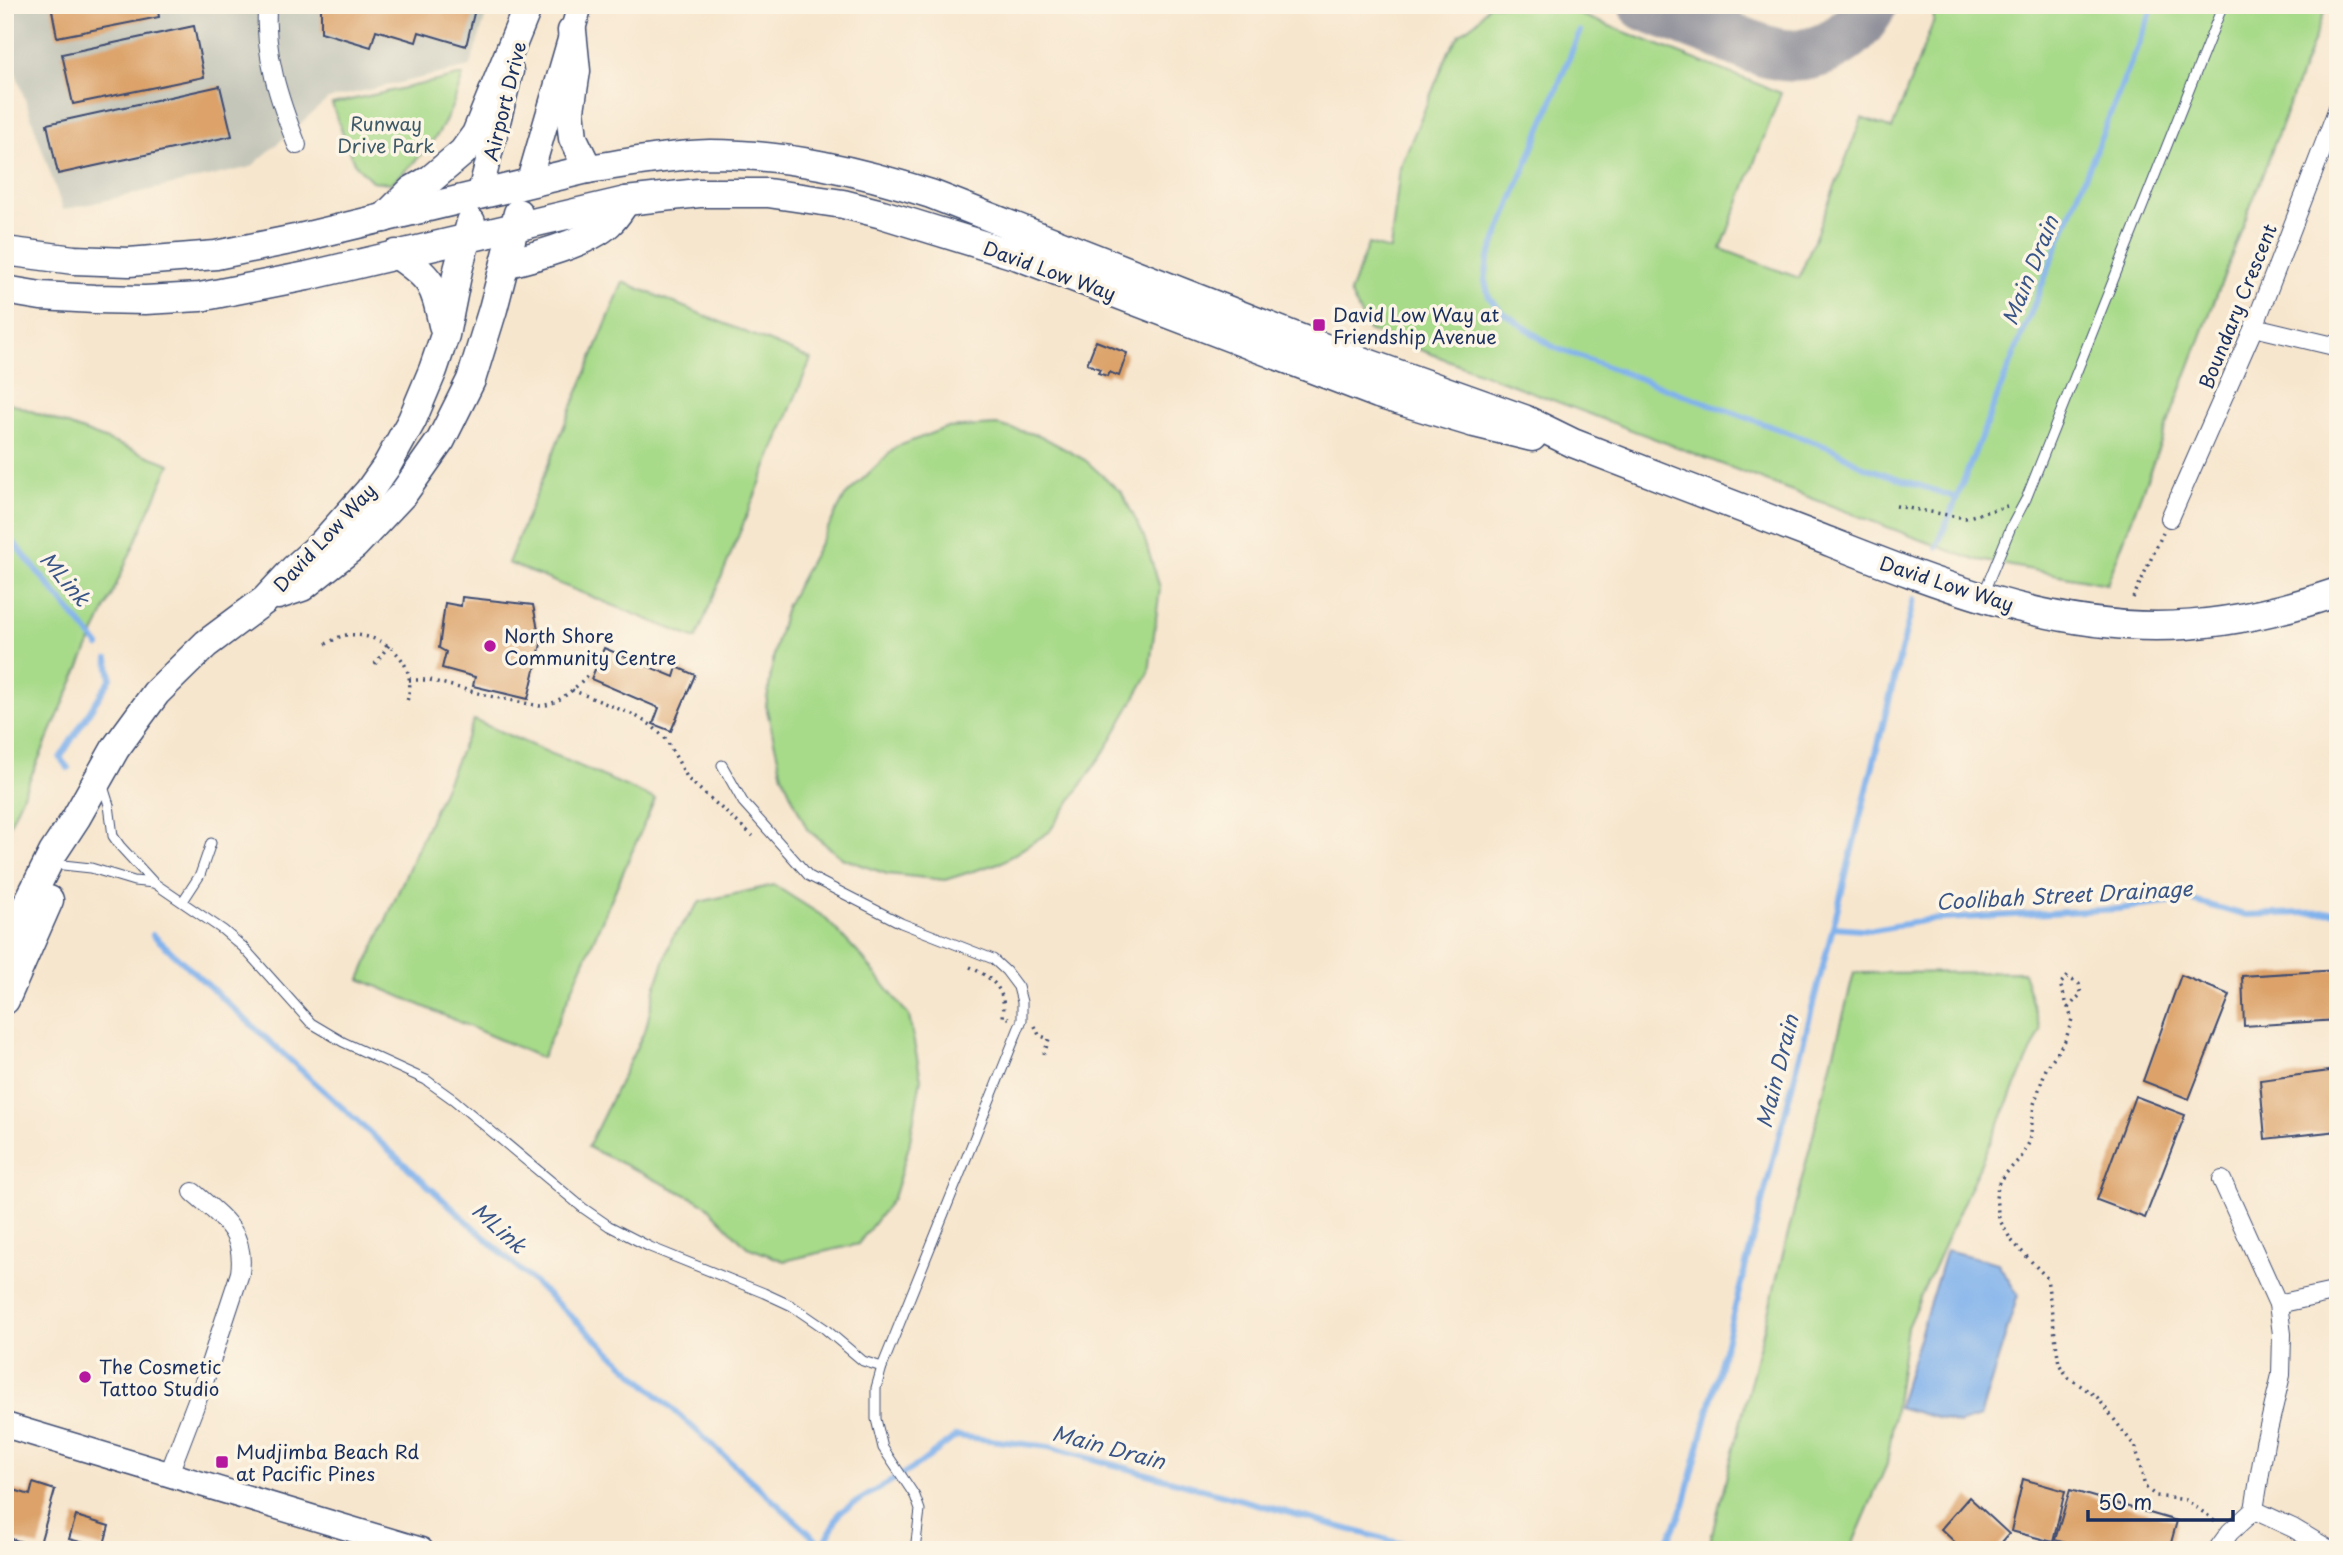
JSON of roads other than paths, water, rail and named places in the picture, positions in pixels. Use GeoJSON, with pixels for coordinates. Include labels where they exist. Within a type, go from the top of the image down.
{"type":"FeatureCollection","features":[{"type":"Feature","properties":{"kind":"main road"},"geometry":{"type":"LineString","coordinates":[[384,218],[412,190],[431,179],[463,152],[477,134],[527,8]]}},
{"type":"Feature","properties":{"kind":"main road"},"geometry":{"type":"LineString","coordinates":[[576,18],[576,71],[570,110],[573,138],[588,169]]}},
{"type":"Feature","properties":{"kind":"main road","name":"David Low Way"},"geometry":{"type":"LineString","coordinates":[[5,948],[52,853],[76,818],[115,748],[156,693],[206,644],[265,600],[338,527],[386,467],[422,397],[444,335],[479,196],[588,169],[709,154],[764,157],[850,171],[931,194],[1112,267],[1382,382],[1520,436],[1573,443],[1898,569],[1983,597],[2046,613],[2105,623],[2158,626],[2243,617],[2338,592]]}},
{"type":"Feature","properties":{"kind":"main road","name":"David Low Way"},"geometry":{"type":"LineString","coordinates":[[265,600],[302,586],[355,545],[383,517],[424,467],[441,440],[471,380],[494,309],[528,184]]}},
{"type":"Feature","properties":{"kind":"main road","name":"David Low Way"},"geometry":{"type":"LineString","coordinates":[[467,238],[626,201],[699,193],[756,193],[806,198],[882,214],[1018,257],[1382,382]]}},
{"type":"Feature","properties":{"kind":"main road"},"geometry":{"type":"LineString","coordinates":[[5,251],[74,260],[173,260],[251,249],[479,196]]}},
{"type":"Feature","properties":{"kind":"main road"},"geometry":{"type":"LineString","coordinates":[[505,264],[581,239],[609,224],[626,201]]}},
{"type":"Feature","properties":{"kind":"main road"},"geometry":{"type":"LineString","coordinates":[[5,290],[41,296],[95,299],[200,297],[307,276],[467,238]]}},
{"type":"Feature","properties":{"kind":"main road"},"geometry":{"type":"LineString","coordinates":[[396,254],[422,272],[435,288],[444,335]]}},
{"type":"Feature","properties":{"kind":"main road","name":"David Low Way"},"geometry":{"type":"LineString","coordinates":[[5,1000],[63,865],[76,818]]}},
{"type":"Feature","properties":{"kind":"street"},"geometry":{"type":"LineString","coordinates":[[267,5],[268,45],[274,78],[297,145]]}},
{"type":"Feature","properties":{"kind":"street","name":"Airport Drive"},"geometry":{"type":"LineString","coordinates":[[479,196],[527,8]]}},
{"type":"Feature","properties":{"kind":"street"},"geometry":{"type":"LineString","coordinates":[[528,184],[576,18]]}},
{"type":"Feature","properties":{"kind":"street","name":"Boundary Crescent"},"geometry":{"type":"LineString","coordinates":[[2171,518],[2254,327],[2338,108]]}},
{"type":"Feature","properties":{"kind":"street"},"geometry":{"type":"LineString","coordinates":[[2254,327],[2338,347]]}},
{"type":"Feature","properties":{"kind":"street"},"geometry":{"type":"LineString","coordinates":[[2217,1550],[2230,1532],[2254,1510],[2265,1443],[2281,1376],[2282,1334],[2278,1304],[2222,1180]]}},
{"type":"Feature","properties":{"kind":"street"},"geometry":{"type":"LineString","coordinates":[[168,1476],[204,1382],[240,1273],[242,1259],[234,1231],[193,1192]]}},
{"type":"Feature","properties":{"kind":"street"},"geometry":{"type":"LineString","coordinates":[[2278,1304],[2338,1291]]}},
{"type":"Feature","properties":{"kind":"street"},"geometry":{"type":"LineString","coordinates":[[5,1425],[421,1550]]}},
{"type":"Feature","properties":{"kind":"street"},"geometry":{"type":"LineString","coordinates":[[2254,1510],[2330,1550]]}},
{"type":"Feature","properties":{"kind":"lane"},"geometry":{"type":"LineString","coordinates":[[1983,597],[2011,527],[2026,499],[2223,5]]}},
{"type":"Feature","properties":{"kind":"lane"},"geometry":{"type":"LineString","coordinates":[[722,765],[743,802],[809,876],[901,923],[993,959],[1018,987],[1022,1002],[1022,1020],[882,1367],[876,1388],[876,1419],[883,1447],[915,1496],[920,1510],[915,1550]]}},
{"type":"Feature","properties":{"kind":"lane"},"geometry":{"type":"LineString","coordinates":[[100,775],[109,805],[113,836],[154,883],[183,901],[243,947],[310,1023],[343,1042],[426,1080],[609,1226],[650,1247],[792,1306],[824,1328],[863,1361],[882,1367]]}},
{"type":"Feature","properties":{"kind":"lane"},"geometry":{"type":"LineString","coordinates":[[183,901],[200,876],[211,843]]}},
{"type":"Feature","properties":{"kind":"lane"},"geometry":{"type":"LineString","coordinates":[[63,865],[91,868],[134,881],[154,883]]}},
{"type":"Feature","properties":{"kind":"water"},"geometry":{"type":"Polygon","coordinates":[[[1946,1250],[1998,1263],[2018,1295],[1980,1417],[1959,1424],[1898,1407],[1946,1250]]]}},
{"type":"Feature","properties":{"kind":"waterway","name":"Main Drain"},"geometry":{"type":"LineString","coordinates":[[1937,547],[2154,5]]}},
{"type":"Feature","properties":{"kind":"waterway"},"geometry":{"type":"LineString","coordinates":[[1580,31],[1488,260],[1485,281],[1489,297],[1501,311],[1553,347],[1833,449],[1864,467],[1957,498]]}},
{"type":"Feature","properties":{"kind":"waterway","name":"MLink"},"geometry":{"type":"LineString","coordinates":[[5,532],[99,646]]}},
{"type":"Feature","properties":{"kind":"waterway","name":"Main Drain"},"geometry":{"type":"LineString","coordinates":[[1664,1550],[1684,1505],[1833,927],[1914,599]]}},
{"type":"Feature","properties":{"kind":"waterway","name":"MLink"},"geometry":{"type":"LineString","coordinates":[[68,768],[60,758],[111,678],[108,659]]}},
{"type":"Feature","properties":{"kind":"waterway","name":"Coolibah Street Drainage"},"geometry":{"type":"LineString","coordinates":[[1833,927],[1874,930],[1927,920],[2117,909],[2190,900],[2244,915],[2338,912]]}},
{"type":"Feature","properties":{"kind":"waterway","name":"MLink"},"geometry":{"type":"LineString","coordinates":[[153,935],[823,1546]]}},
{"type":"Feature","properties":{"kind":"waterway","name":"Main Drain"},"geometry":{"type":"LineString","coordinates":[[824,1549],[823,1546],[840,1512],[921,1463],[956,1436],[1049,1447],[1424,1550]]}},
{"type":"Feature","properties":{"kind":"place","name":"David Low Way at Friendship Avenue"},"geometry":{"type":"Point","coordinates":[1319,325]}},
{"type":"Feature","properties":{"kind":"place","name":"North Shore Community Centre"},"geometry":{"type":"Point","coordinates":[490,646]}},
{"type":"Feature","properties":{"kind":"place","name":"The Cosmetic Tattoo Studio"},"geometry":{"type":"Point","coordinates":[85,1377]}},
{"type":"Feature","properties":{"kind":"place","name":"Mudjimba Beach Rd at Pacific Pines"},"geometry":{"type":"Point","coordinates":[222,1462]}},
{"type":"Feature","properties":{"kind":"park label","name":"Runway Drive Park"},"geometry":{"type":"Point","coordinates":[386,134]}}]}
